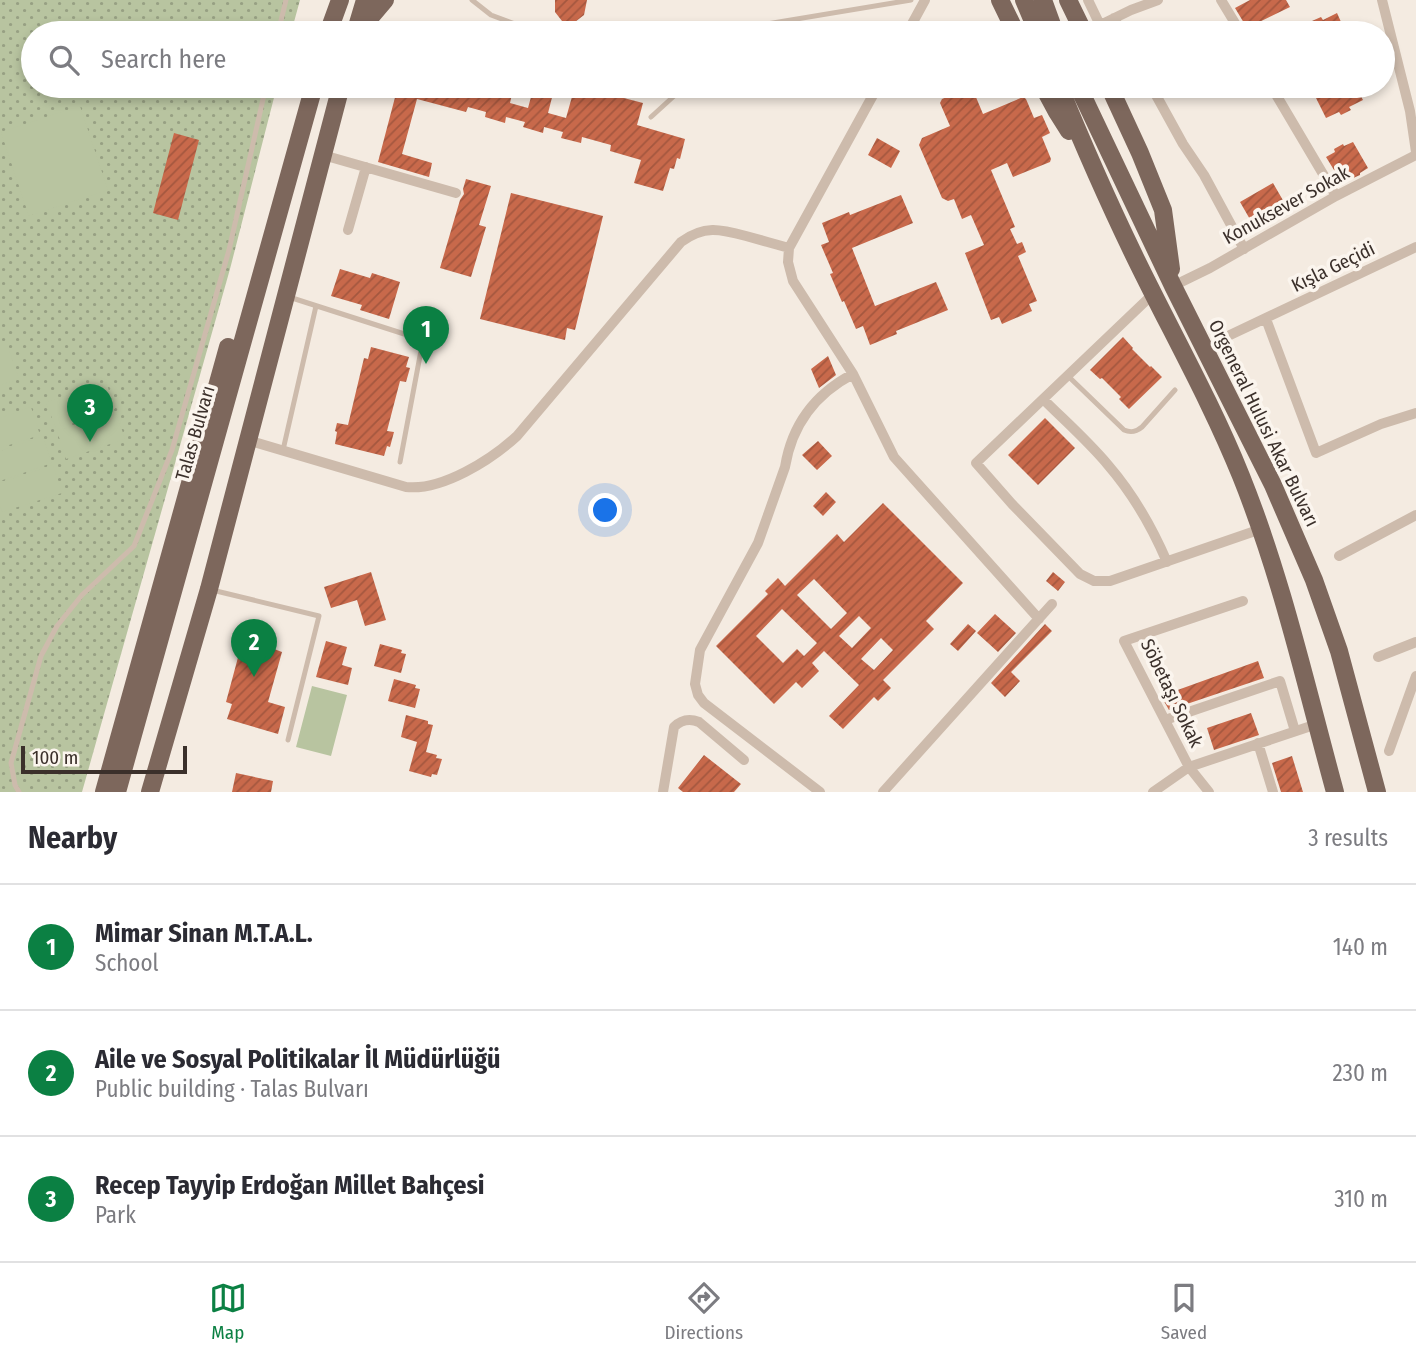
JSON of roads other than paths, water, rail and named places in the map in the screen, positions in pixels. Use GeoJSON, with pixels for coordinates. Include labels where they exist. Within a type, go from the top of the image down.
{"type":"FeatureCollection","features":[{"type":"Feature","properties":{"kind":"main road"},"geometry":{"type":"LineString","coordinates":[[332,21],[337,0]]}},
{"type":"Feature","properties":{"kind":"main road"},"geometry":{"type":"LineString","coordinates":[[359,21],[365,0]]}},
{"type":"Feature","properties":{"kind":"main road"},"geometry":{"type":"LineString","coordinates":[[367,21],[385,0]]}},
{"type":"Feature","properties":{"kind":"main road"},"geometry":{"type":"LineString","coordinates":[[1000,0],[1010,21]]}},
{"type":"Feature","properties":{"kind":"main road"},"geometry":{"type":"LineString","coordinates":[[1024,0],[1033,21]]}},
{"type":"Feature","properties":{"kind":"main road"},"geometry":{"type":"LineString","coordinates":[[1043,0],[1051,21]]}},
{"type":"Feature","properties":{"kind":"main road"},"geometry":{"type":"LineString","coordinates":[[1068,0],[1083,21]]}},
{"type":"Feature","properties":{"kind":"main road","name":"Talas Bulvarı"},"geometry":{"type":"LineString","coordinates":[[117,792],[311,98]]}},
{"type":"Feature","properties":{"kind":"main road"},"geometry":{"type":"LineString","coordinates":[[150,792],[209,589],[338,98]]}},
{"type":"Feature","properties":{"kind":"main road"},"geometry":{"type":"LineString","coordinates":[[1049,98],[1092,166]]}},
{"type":"Feature","properties":{"kind":"main road"},"geometry":{"type":"LineString","coordinates":[[1064,98],[1133,253],[1228,443],[1277,578],[1335,792]]}},
{"type":"Feature","properties":{"kind":"main road","name":"Orgeneral Hulusi Akar Bulvarı"},"geometry":{"type":"LineString","coordinates":[[1084,98],[1293,529],[1339,651],[1377,792]]}},
{"type":"Feature","properties":{"kind":"main road"},"geometry":{"type":"LineString","coordinates":[[1115,98],[1163,209],[1174,286]]}},
{"type":"Feature","properties":{"kind":"main road"},"geometry":{"type":"LineString","coordinates":[[104,792],[268,204],[302,129]]}},
{"type":"Feature","properties":{"kind":"street"},"geometry":{"type":"LineString","coordinates":[[914,21],[925,0]]}},
{"type":"Feature","properties":{"kind":"street"},"geometry":{"type":"LineString","coordinates":[[1087,0],[1088,21]]}},
{"type":"Feature","properties":{"kind":"street"},"geometry":{"type":"LineString","coordinates":[[1108,21],[1158,0]]}},
{"type":"Feature","properties":{"kind":"street"},"geometry":{"type":"LineString","coordinates":[[1222,0],[1234,21]]}},
{"type":"Feature","properties":{"kind":"street"},"geometry":{"type":"LineString","coordinates":[[1382,0],[1388,21]]}},
{"type":"Feature","properties":{"kind":"street"},"geometry":{"type":"LineString","coordinates":[[1395,46],[1413,109],[1416,154]]}},
{"type":"Feature","properties":{"kind":"street"},"geometry":{"type":"LineString","coordinates":[[871,98],[789,248],[788,262],[793,281],[853,374],[894,457],[1039,619]]}},
{"type":"Feature","properties":{"kind":"street"},"geometry":{"type":"LineString","coordinates":[[1158,98],[1244,249]]}},
{"type":"Feature","properties":{"kind":"street"},"geometry":{"type":"LineString","coordinates":[[1278,98],[1336,196]]}},
{"type":"Feature","properties":{"kind":"street","name":"Konuksever Sokak"},"geometry":{"type":"LineString","coordinates":[[1174,286],[1416,154]]}},
{"type":"Feature","properties":{"kind":"street"},"geometry":{"type":"LineString","coordinates":[[323,155],[456,192]]}},
{"type":"Feature","properties":{"kind":"street"},"geometry":{"type":"LineString","coordinates":[[348,230],[366,167]]}},
{"type":"Feature","properties":{"kind":"street"},"geometry":{"type":"LineString","coordinates":[[247,440],[406,487],[423,488],[438,483],[486,460],[517,436],[687,237],[701,231],[722,230],[789,248]]}},
{"type":"Feature","properties":{"kind":"street","name":"Kışla Geçidi"},"geometry":{"type":"LineString","coordinates":[[1230,335],[1416,247]]}},
{"type":"Feature","properties":{"kind":"street"},"geometry":{"type":"LineString","coordinates":[[1154,293],[976,463],[1012,504],[1089,580],[1110,581],[1261,529]]}},
{"type":"Feature","properties":{"kind":"street"},"geometry":{"type":"LineString","coordinates":[[1266,319],[1316,453],[1381,424],[1416,413]]}},
{"type":"Feature","properties":{"kind":"street"},"geometry":{"type":"LineString","coordinates":[[820,792],[704,703],[696,690],[695,677],[700,650],[758,543],[796,430],[818,398],[853,374]]}},
{"type":"Feature","properties":{"kind":"street"},"geometry":{"type":"LineString","coordinates":[[1043,399],[1095,450],[1120,480],[1145,517],[1167,562]]}},
{"type":"Feature","properties":{"kind":"street"},"geometry":{"type":"LineString","coordinates":[[1339,556],[1416,515]]}},
{"type":"Feature","properties":{"kind":"street","name":"Söbetaşı Sokak"},"geometry":{"type":"LineString","coordinates":[[1209,792],[1189,767],[1124,641],[1243,601]]}},
{"type":"Feature","properties":{"kind":"street"},"geometry":{"type":"LineString","coordinates":[[883,792],[1052,604]]}},
{"type":"Feature","properties":{"kind":"street"},"geometry":{"type":"LineString","coordinates":[[1378,657],[1416,642]]}},
{"type":"Feature","properties":{"kind":"street"},"geometry":{"type":"LineString","coordinates":[[1389,751],[1416,676]]}},
{"type":"Feature","properties":{"kind":"street"},"geometry":{"type":"LineString","coordinates":[[1165,720],[1280,681],[1295,731]]}},
{"type":"Feature","properties":{"kind":"street"},"geometry":{"type":"LineString","coordinates":[[663,792],[674,727],[681,722],[698,722],[744,760]]}},
{"type":"Feature","properties":{"kind":"street"},"geometry":{"type":"LineString","coordinates":[[1153,792],[1189,767],[1317,724]]}},
{"type":"Feature","properties":{"kind":"street"},"geometry":{"type":"LineString","coordinates":[[1258,743],[1273,792]]}},
{"type":"Feature","properties":{"kind":"lane"},"geometry":{"type":"LineString","coordinates":[[281,21],[286,0]]}},
{"type":"Feature","properties":{"kind":"lane"},"geometry":{"type":"LineString","coordinates":[[472,0],[491,15],[507,21]]}},
{"type":"Feature","properties":{"kind":"lane"},"geometry":{"type":"LineString","coordinates":[[793,21],[911,0]]}},
{"type":"Feature","properties":{"kind":"lane"},"geometry":{"type":"LineString","coordinates":[[19,792],[11,764],[41,656],[57,626],[82,595],[134,546],[172,450],[229,250],[264,98]]}},
{"type":"Feature","properties":{"kind":"lane"},"geometry":{"type":"LineString","coordinates":[[651,117],[672,98]]}},
{"type":"Feature","properties":{"kind":"lane"},"geometry":{"type":"LineString","coordinates":[[286,297],[423,340],[400,462]]}},
{"type":"Feature","properties":{"kind":"lane"},"geometry":{"type":"LineString","coordinates":[[283,450],[316,306]]}},
{"type":"Feature","properties":{"kind":"lane"},"geometry":{"type":"LineString","coordinates":[[1068,376],[1128,432],[1142,427],[1175,390]]}},
{"type":"Feature","properties":{"kind":"lane"},"geometry":{"type":"LineString","coordinates":[[209,589],[318,617],[288,740]]}},
{"type":"Feature","properties":{"kind":"place","name":"Mimar Sinan M.T.A.L."},"geometry":{"type":"Point","coordinates":[426,364]}},
{"type":"Feature","properties":{"kind":"place","name":"Recep Tayyip Erdoğan Millet Bahçesi"},"geometry":{"type":"Point","coordinates":[90,442]}},
{"type":"Feature","properties":{"kind":"place","name":"Aile ve Sosyal Politikalar İl Müdürlüğü"},"geometry":{"type":"Point","coordinates":[254,677]}}]}
